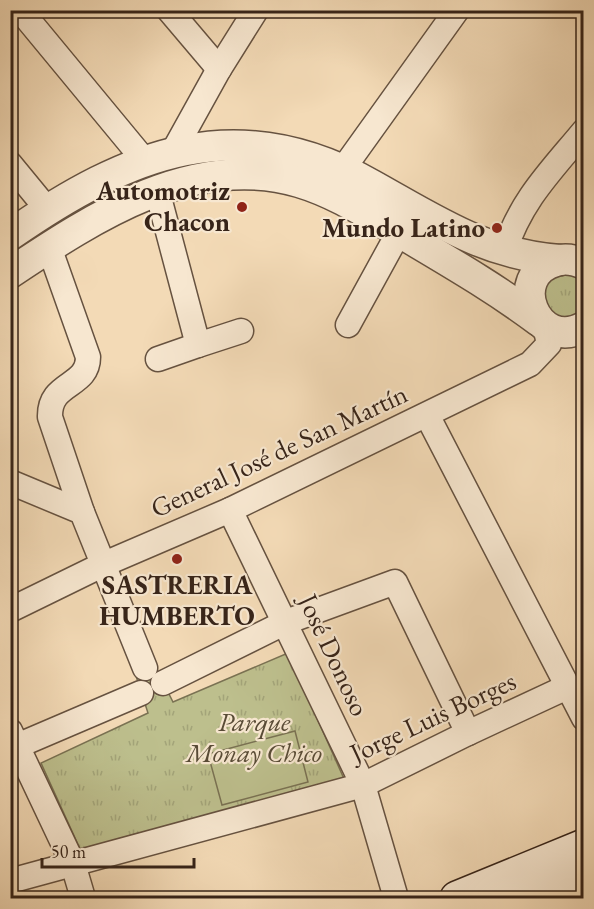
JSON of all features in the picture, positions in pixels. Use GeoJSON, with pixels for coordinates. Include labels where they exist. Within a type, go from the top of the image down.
{"type":"FeatureCollection","features":[{"type":"Feature","properties":{"kind":"main road"},"geometry":{"type":"LineString","coordinates":[[456,898],[584,846]]}},
{"type":"Feature","properties":{"kind":"main road"},"geometry":{"type":"LineString","coordinates":[[522,898],[584,873]]}},
{"type":"Feature","properties":{"kind":"street"},"geometry":{"type":"LineString","coordinates":[[20,10],[144,160]]}},
{"type":"Feature","properties":{"kind":"street"},"geometry":{"type":"LineString","coordinates":[[169,10],[219,69]]}},
{"type":"Feature","properties":{"kind":"street"},"geometry":{"type":"LineString","coordinates":[[172,152],[219,69],[256,10]]}},
{"type":"Feature","properties":{"kind":"street"},"geometry":{"type":"LineString","coordinates":[[343,169],[457,10]]}},
{"type":"Feature","properties":{"kind":"street"},"geometry":{"type":"LineString","coordinates":[[504,252],[513,224],[527,199],[584,130]]}},
{"type":"Feature","properties":{"kind":"street"},"geometry":{"type":"LineString","coordinates":[[10,235],[47,209],[110,174],[144,160],[172,152],[221,146],[256,145],[319,158],[458,233],[504,252],[529,258],[574,260]]}},
{"type":"Feature","properties":{"kind":"street"},"geometry":{"type":"LineString","coordinates":[[10,164],[47,209]]}},
{"type":"Feature","properties":{"kind":"street"},"geometry":{"type":"LineString","coordinates":[[10,273],[109,211],[157,190],[226,176],[263,176],[289,180],[328,192],[450,262],[542,323],[561,332],[582,329]]}},
{"type":"Feature","properties":{"kind":"street"},"geometry":{"type":"LineString","coordinates":[[157,190],[198,345]]}},
{"type":"Feature","properties":{"kind":"street"},"geometry":{"type":"LineString","coordinates":[[348,325],[399,232]]}},
{"type":"Feature","properties":{"kind":"street"},"geometry":{"type":"LineString","coordinates":[[49,247],[88,357],[88,366],[83,374],[55,394],[50,405],[50,417],[102,565],[154,676],[286,622],[395,582],[468,733]]}},
{"type":"Feature","properties":{"kind":"street"},"geometry":{"type":"LineString","coordinates":[[542,323],[530,303],[531,284],[542,268],[574,260]]}},
{"type":"Feature","properties":{"kind":"street","name":"General José de San Martín"},"geometry":{"type":"LineString","coordinates":[[10,610],[102,565],[230,510],[530,364],[549,344],[542,323]]}},
{"type":"Feature","properties":{"kind":"street"},"geometry":{"type":"LineString","coordinates":[[158,359],[241,331]]}},
{"type":"Feature","properties":{"kind":"street"},"geometry":{"type":"LineString","coordinates":[[427,415],[584,718]]}},
{"type":"Feature","properties":{"kind":"street"},"geometry":{"type":"LineString","coordinates":[[10,482],[82,512]]}},
{"type":"Feature","properties":{"kind":"street","name":"José Donoso"},"geometry":{"type":"LineString","coordinates":[[230,510],[363,785],[396,898]]}},
{"type":"Feature","properties":{"kind":"street","name":"Jorge Luis Borges"},"geometry":{"type":"LineString","coordinates":[[10,881],[363,785],[567,687]]}},
{"type":"Feature","properties":{"kind":"street"},"geometry":{"type":"LineString","coordinates":[[83,898],[73,864],[13,742],[141,693]]}},
{"type":"Feature","properties":{"kind":"green space"},"geometry":{"type":"Polygon","coordinates":[[[558,272],[581,276],[583,279],[583,313],[569,320],[547,312],[542,289],[558,272]]]}},
{"type":"Feature","properties":{"kind":"green space","name":"Parque Monay Chico"},"geometry":{"type":"Polygon","coordinates":[[[288,653],[345,781],[81,851],[41,763],[148,713],[135,673],[154,664],[173,702],[288,653]]]}},
{"type":"Feature","properties":{"kind":"green space"},"geometry":{"type":"Polygon","coordinates":[[[295,731],[308,782],[222,805],[208,754],[295,731]]]}},
{"type":"Feature","properties":{"kind":"place","name":"Automotriz Chacon"},"geometry":{"type":"Point","coordinates":[242,207]}},
{"type":"Feature","properties":{"kind":"place","name":"Mundo Latino"},"geometry":{"type":"Point","coordinates":[497,228]}},
{"type":"Feature","properties":{"kind":"place","name":"SASTRERIA HUMBERTO"},"geometry":{"type":"Point","coordinates":[177,559]}}]}
